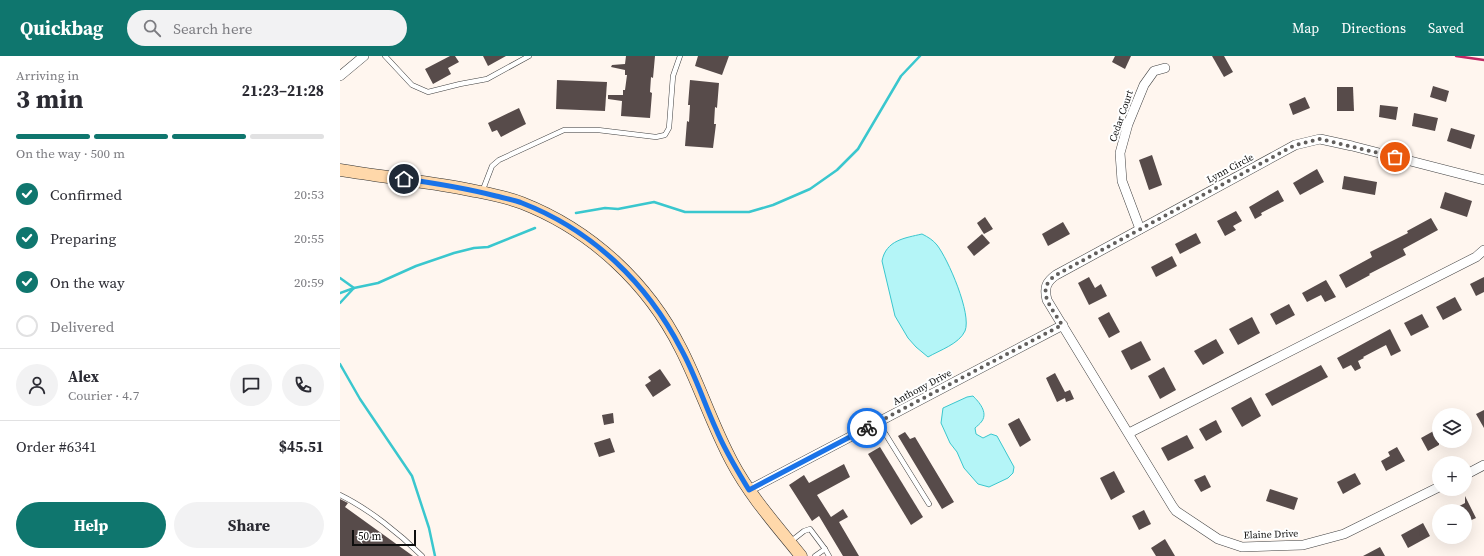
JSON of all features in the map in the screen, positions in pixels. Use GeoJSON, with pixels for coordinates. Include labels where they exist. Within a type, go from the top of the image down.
{"type":"FeatureCollection","features":[{"type":"Feature","properties":{"kind":"street"},"geometry":{"type":"LineString","coordinates":[[340,76],[364,56]]}},
{"type":"Feature","properties":{"kind":"street","name":"Cedar Court"},"geometry":{"type":"LineString","coordinates":[[1140,229],[1122,181],[1120,153],[1128,124],[1144,85],[1154,71],[1165,68]]}},
{"type":"Feature","properties":{"kind":"street","name":"Lynn Circle"},"geometry":{"type":"LineString","coordinates":[[1062,325],[1047,300],[1045,292],[1046,285],[1050,279],[1295,145],[1320,139],[1484,180]]}},
{"type":"Feature","properties":{"kind":"street"},"geometry":{"type":"LineString","coordinates":[[340,170],[432,183],[482,192],[520,202],[564,222],[604,252],[638,284],[659,311],[682,350],[722,442],[749,490],[801,556]]}},
{"type":"Feature","properties":{"kind":"street"},"geometry":{"type":"LineString","coordinates":[[1129,433],[1476,257],[1484,250]]}},
{"type":"Feature","properties":{"kind":"street","name":"Anthony Drive"},"geometry":{"type":"LineString","coordinates":[[749,490],[1062,325]]}},
{"type":"Feature","properties":{"kind":"street","name":"Elaine Drive"},"geometry":{"type":"LineString","coordinates":[[1062,325],[1176,511],[1218,539],[1242,547],[1303,545],[1344,534],[1432,490]]}},
{"type":"Feature","properties":{"kind":"street"},"geometry":{"type":"LineString","coordinates":[[1472,472],[1484,466]]}},
{"type":"Feature","properties":{"kind":"lane"},"geometry":{"type":"LineString","coordinates":[[385,56],[412,85],[428,92],[487,79],[529,56]]}},
{"type":"Feature","properties":{"kind":"lane"},"geometry":{"type":"LineString","coordinates":[[482,192],[492,166],[499,160],[564,130],[598,130],[656,137],[665,135],[669,128],[673,76],[680,56]]}},
{"type":"Feature","properties":{"kind":"lane"},"geometry":{"type":"LineString","coordinates":[[878,422],[929,504]]}},
{"type":"Feature","properties":{"kind":"lane"},"geometry":{"type":"LineString","coordinates":[[340,495],[356,503],[410,543],[422,556]]}},
{"type":"Feature","properties":{"kind":"lane"},"geometry":{"type":"LineString","coordinates":[[790,542],[804,531],[810,529],[829,556]]}},
{"type":"Feature","properties":{"kind":"lane"},"geometry":{"type":"LineString","coordinates":[[816,556],[825,549]]}},
{"type":"Feature","properties":{"kind":"water"},"geometry":{"type":"Polygon","coordinates":[[[922,234],[935,243],[942,252],[953,274],[962,300],[966,323],[965,331],[958,340],[928,357],[908,338],[895,316],[882,261],[884,254],[892,244],[903,239],[922,234]]]}},
{"type":"Feature","properties":{"kind":"water"},"geometry":{"type":"Polygon","coordinates":[[[973,396],[980,404],[984,414],[984,418],[975,428],[976,434],[983,438],[991,434],[997,436],[1014,467],[1013,473],[1008,478],[989,487],[978,484],[964,468],[941,423],[943,408],[967,397],[973,396]]]}},
{"type":"Feature","properties":{"kind":"building"},"geometry":{"type":"Polygon","coordinates":[[[450,56],[455,56],[459,62],[448,68],[451,74],[433,84],[425,69],[450,56]]]}},
{"type":"Feature","properties":{"kind":"building"},"geometry":{"type":"Polygon","coordinates":[[[483,56],[506,56],[488,66],[483,56]]]}},
{"type":"Feature","properties":{"kind":"building"},"geometry":{"type":"Polygon","coordinates":[[[626,56],[655,56],[653,78],[651,77],[650,92],[652,93],[650,118],[621,116],[622,101],[608,99],[608,95],[623,95],[627,75],[625,75],[625,70],[611,67],[612,65],[625,64],[626,56]]]}},
{"type":"Feature","properties":{"kind":"building"},"geometry":{"type":"Polygon","coordinates":[[[698,56],[729,56],[722,75],[695,66],[698,56]]]}},
{"type":"Feature","properties":{"kind":"building"},"geometry":{"type":"Polygon","coordinates":[[[1115,56],[1131,56],[1125,69],[1112,62],[1115,56]]]}},
{"type":"Feature","properties":{"kind":"building"},"geometry":{"type":"Polygon","coordinates":[[[1212,56],[1224,56],[1233,72],[1224,77],[1212,56]]]}},
{"type":"Feature","properties":{"kind":"building"},"geometry":{"type":"Polygon","coordinates":[[[557,80],[607,82],[605,111],[556,109],[557,80]]]}},
{"type":"Feature","properties":{"kind":"building"},"geometry":{"type":"Polygon","coordinates":[[[690,80],[719,83],[717,108],[715,107],[714,124],[716,124],[713,148],[685,146],[687,121],[689,122],[690,105],[688,105],[690,80]]]}},
{"type":"Feature","properties":{"kind":"building"},"geometry":{"type":"Polygon","coordinates":[[[1433,86],[1449,91],[1446,102],[1430,97],[1433,86]]]}},
{"type":"Feature","properties":{"kind":"building"},"geometry":{"type":"Polygon","coordinates":[[[1337,87],[1353,87],[1354,111],[1337,111],[1337,87]]]}},
{"type":"Feature","properties":{"kind":"building"},"geometry":{"type":"Polygon","coordinates":[[[1305,97],[1310,108],[1293,115],[1289,104],[1305,97]]]}},
{"type":"Feature","properties":{"kind":"building"},"geometry":{"type":"Polygon","coordinates":[[[1380,105],[1398,107],[1396,120],[1379,117],[1380,105]]]}},
{"type":"Feature","properties":{"kind":"building"},"geometry":{"type":"Polygon","coordinates":[[[519,108],[526,124],[501,137],[497,130],[492,132],[488,123],[519,108]]]}},
{"type":"Feature","properties":{"kind":"building"},"geometry":{"type":"Polygon","coordinates":[[[1414,113],[1438,118],[1435,131],[1412,126],[1414,113]]]}},
{"type":"Feature","properties":{"kind":"building"},"geometry":{"type":"Polygon","coordinates":[[[1451,128],[1475,135],[1471,149],[1447,141],[1451,128]]]}},
{"type":"Feature","properties":{"kind":"building"},"geometry":{"type":"Polygon","coordinates":[[[1152,155],[1162,185],[1149,190],[1139,160],[1152,155]]]}},
{"type":"Feature","properties":{"kind":"building"},"geometry":{"type":"Polygon","coordinates":[[[1317,169],[1324,182],[1300,195],[1293,183],[1317,169]]]}},
{"type":"Feature","properties":{"kind":"building"},"geometry":{"type":"Polygon","coordinates":[[[1344,176],[1377,182],[1375,195],[1342,189],[1344,176]]]}},
{"type":"Feature","properties":{"kind":"building"},"geometry":{"type":"Polygon","coordinates":[[[1278,190],[1284,201],[1261,213],[1262,215],[1255,219],[1249,207],[1278,190]]]}},
{"type":"Feature","properties":{"kind":"building"},"geometry":{"type":"Polygon","coordinates":[[[1445,192],[1472,201],[1467,217],[1440,208],[1445,192]]]}},
{"type":"Feature","properties":{"kind":"building"},"geometry":{"type":"Polygon","coordinates":[[[1236,211],[1242,221],[1233,226],[1236,230],[1225,236],[1217,221],[1236,211]]]}},
{"type":"Feature","properties":{"kind":"building"},"geometry":{"type":"Polygon","coordinates":[[[985,217],[993,229],[984,234],[977,223],[985,217]]]}},
{"type":"Feature","properties":{"kind":"building"},"geometry":{"type":"Polygon","coordinates":[[[1431,218],[1438,230],[1403,249],[1406,255],[1346,288],[1339,275],[1372,257],[1370,252],[1408,233],[1407,231],[1431,218]]]}},
{"type":"Feature","properties":{"kind":"building"},"geometry":{"type":"Polygon","coordinates":[[[1063,222],[1070,234],[1048,246],[1042,234],[1063,222]]]}},
{"type":"Feature","properties":{"kind":"building"},"geometry":{"type":"Polygon","coordinates":[[[1196,233],[1201,243],[1180,254],[1175,244],[1196,233]]]}},
{"type":"Feature","properties":{"kind":"building"},"geometry":{"type":"Polygon","coordinates":[[[982,234],[990,243],[974,256],[967,247],[982,234]]]}},
{"type":"Feature","properties":{"kind":"building"},"geometry":{"type":"Polygon","coordinates":[[[1172,256],[1177,266],[1156,277],[1151,267],[1172,256]]]}},
{"type":"Feature","properties":{"kind":"building"},"geometry":{"type":"Polygon","coordinates":[[[1089,277],[1095,288],[1101,284],[1107,296],[1089,305],[1078,283],[1089,277]]]}},
{"type":"Feature","properties":{"kind":"building"},"geometry":{"type":"Polygon","coordinates":[[[1484,277],[1484,292],[1476,296],[1470,284],[1484,277]]]}},
{"type":"Feature","properties":{"kind":"building"},"geometry":{"type":"Polygon","coordinates":[[[1326,280],[1336,297],[1325,302],[1321,295],[1307,302],[1302,293],[1326,280]]]}},
{"type":"Feature","properties":{"kind":"building"},"geometry":{"type":"Polygon","coordinates":[[[1455,297],[1462,310],[1443,320],[1436,307],[1455,297]]]}},
{"type":"Feature","properties":{"kind":"building"},"geometry":{"type":"Polygon","coordinates":[[[1289,304],[1295,315],[1276,325],[1270,314],[1289,304]]]}},
{"type":"Feature","properties":{"kind":"building"},"geometry":{"type":"Polygon","coordinates":[[[1109,312],[1120,332],[1109,338],[1098,318],[1109,312]]]}},
{"type":"Feature","properties":{"kind":"building"},"geometry":{"type":"Polygon","coordinates":[[[1422,314],[1429,327],[1411,336],[1404,323],[1422,314]]]}},
{"type":"Feature","properties":{"kind":"building"},"geometry":{"type":"Polygon","coordinates":[[[1252,317],[1260,333],[1238,345],[1229,329],[1252,317]]]}},
{"type":"Feature","properties":{"kind":"building"},"geometry":{"type":"Polygon","coordinates":[[[1390,329],[1401,351],[1391,356],[1386,345],[1358,361],[1361,368],[1355,371],[1351,365],[1343,369],[1337,358],[1390,329]]]}},
{"type":"Feature","properties":{"kind":"building"},"geometry":{"type":"Polygon","coordinates":[[[1216,339],[1224,353],[1203,365],[1194,351],[1216,339]]]}},
{"type":"Feature","properties":{"kind":"building"},"geometry":{"type":"Polygon","coordinates":[[[1141,341],[1151,360],[1131,370],[1121,351],[1141,341]]]}},
{"type":"Feature","properties":{"kind":"building"},"geometry":{"type":"Polygon","coordinates":[[[1321,365],[1328,377],[1272,406],[1265,394],[1321,365]]]}},
{"type":"Feature","properties":{"kind":"building"},"geometry":{"type":"Polygon","coordinates":[[[1164,367],[1176,390],[1160,399],[1148,376],[1164,367]]]}},
{"type":"Feature","properties":{"kind":"building"},"geometry":{"type":"Polygon","coordinates":[[[660,369],[671,385],[653,397],[645,385],[651,381],[648,377],[660,369]]]}},
{"type":"Feature","properties":{"kind":"building"},"geometry":{"type":"Polygon","coordinates":[[[1055,373],[1065,392],[1070,390],[1074,399],[1066,402],[1065,398],[1057,402],[1046,378],[1055,373]]]}},
{"type":"Feature","properties":{"kind":"building"},"geometry":{"type":"Polygon","coordinates":[[[1251,397],[1261,416],[1242,427],[1231,408],[1251,397]]]}},
{"type":"Feature","properties":{"kind":"building"},"geometry":{"type":"Polygon","coordinates":[[[1484,410],[1484,428],[1476,414],[1484,410]]]}},
{"type":"Feature","properties":{"kind":"building"},"geometry":{"type":"Polygon","coordinates":[[[613,413],[614,423],[604,425],[602,415],[613,413]]]}},
{"type":"Feature","properties":{"kind":"building"},"geometry":{"type":"Polygon","coordinates":[[[1019,418],[1031,440],[1020,447],[1008,424],[1019,418]]]}},
{"type":"Feature","properties":{"kind":"building"},"geometry":{"type":"Polygon","coordinates":[[[1216,420],[1222,432],[1206,441],[1199,429],[1216,420]]]}},
{"type":"Feature","properties":{"kind":"building"},"geometry":{"type":"Polygon","coordinates":[[[905,432],[910,439],[915,437],[954,502],[942,509],[898,436],[905,432]]]}},
{"type":"Feature","properties":{"kind":"building"},"geometry":{"type":"Polygon","coordinates":[[[1432,432],[1432,448],[1434,448],[1428,451],[1421,438],[1432,432]]]}},
{"type":"Feature","properties":{"kind":"building"},"geometry":{"type":"Polygon","coordinates":[[[1187,435],[1194,448],[1168,461],[1161,448],[1187,435]]]}},
{"type":"Feature","properties":{"kind":"building"},"geometry":{"type":"Polygon","coordinates":[[[610,438],[615,452],[599,457],[594,443],[610,438]]]}},
{"type":"Feature","properties":{"kind":"building"},"geometry":{"type":"Polygon","coordinates":[[[880,447],[923,517],[911,525],[868,454],[880,447]]]}},
{"type":"Feature","properties":{"kind":"building"},"geometry":{"type":"Polygon","coordinates":[[[1397,447],[1405,461],[1386,471],[1381,461],[1390,456],[1388,452],[1397,447]]]}},
{"type":"Feature","properties":{"kind":"building"},"geometry":{"type":"Polygon","coordinates":[[[844,464],[850,477],[817,495],[831,517],[843,509],[848,517],[839,522],[859,556],[843,556],[819,516],[812,521],[789,485],[804,475],[809,483],[844,464]]]}},
{"type":"Feature","properties":{"kind":"building"},"geometry":{"type":"Polygon","coordinates":[[[1114,471],[1125,492],[1111,500],[1100,478],[1114,471]]]}},
{"type":"Feature","properties":{"kind":"building"},"geometry":{"type":"Polygon","coordinates":[[[1355,473],[1361,484],[1343,494],[1337,482],[1355,473]]]}},
{"type":"Feature","properties":{"kind":"building"},"geometry":{"type":"Polygon","coordinates":[[[1205,475],[1211,487],[1201,492],[1194,480],[1205,475]]]}},
{"type":"Feature","properties":{"kind":"building"},"geometry":{"type":"Polygon","coordinates":[[[1270,489],[1298,498],[1294,510],[1266,501],[1270,489]]]}},
{"type":"Feature","properties":{"kind":"building"},"geometry":{"type":"Polygon","coordinates":[[[1465,496],[1469,504],[1463,504],[1465,503],[1465,496]]]}},
{"type":"Feature","properties":{"kind":"building"},"geometry":{"type":"Polygon","coordinates":[[[340,499],[348,503],[345,507],[413,556],[340,556],[340,499]]]}},
{"type":"Feature","properties":{"kind":"building"},"geometry":{"type":"Polygon","coordinates":[[[1144,510],[1151,524],[1139,530],[1132,516],[1144,510]]]}},
{"type":"Feature","properties":{"kind":"building"},"geometry":{"type":"Polygon","coordinates":[[[1472,510],[1476,518],[1472,520],[1472,510]]]}},
{"type":"Feature","properties":{"kind":"building"},"geometry":{"type":"Polygon","coordinates":[[[1423,523],[1430,536],[1408,548],[1401,535],[1423,523]]]}},
{"type":"Feature","properties":{"kind":"building"},"geometry":{"type":"Polygon","coordinates":[[[1165,539],[1175,556],[1156,556],[1151,548],[1165,539]]]}},
{"type":"Feature","properties":{"kind":"building"},"geometry":{"type":"Polygon","coordinates":[[[1380,547],[1385,556],[1363,556],[1380,547]]]}},
{"type":"Feature","properties":{"kind":"waterway"},"geometry":{"type":"LineString","coordinates":[[576,213],[605,208],[618,209],[654,202],[685,212],[749,212],[773,205],[810,189],[837,170],[858,149],[901,76],[920,56]]}},
{"type":"Feature","properties":{"kind":"waterway"},"geometry":{"type":"LineString","coordinates":[[340,293],[354,288],[378,283],[416,266],[454,253],[474,248],[488,247],[535,228]]}},
{"type":"Feature","properties":{"kind":"waterway"},"geometry":{"type":"LineString","coordinates":[[340,278],[354,288]]}},
{"type":"Feature","properties":{"kind":"waterway"},"geometry":{"type":"LineString","coordinates":[[340,303],[353,289]]}},
{"type":"Feature","properties":{"kind":"waterway"},"geometry":{"type":"LineString","coordinates":[[340,364],[360,399],[412,476],[429,528],[435,556]]}},
{"type":"Feature","properties":{"kind":"railway"},"geometry":{"type":"LineString","coordinates":[[1456,56],[1484,60]]}},
{"type":"Feature","properties":{"kind":"way so far"},"geometry":{"type":"LineString","coordinates":[[867,428],[1062,325],[1047,300],[1045,292],[1046,285],[1050,279],[1056,275],[1295,145],[1320,139],[1395,157]]}},
{"type":"Feature","properties":{"kind":"route"},"geometry":{"type":"LineString","coordinates":[[404,179],[482,192],[520,202],[564,222],[604,252],[623,269],[652,301],[682,350],[716,430],[733,464],[749,490],[867,428]]}}]}
